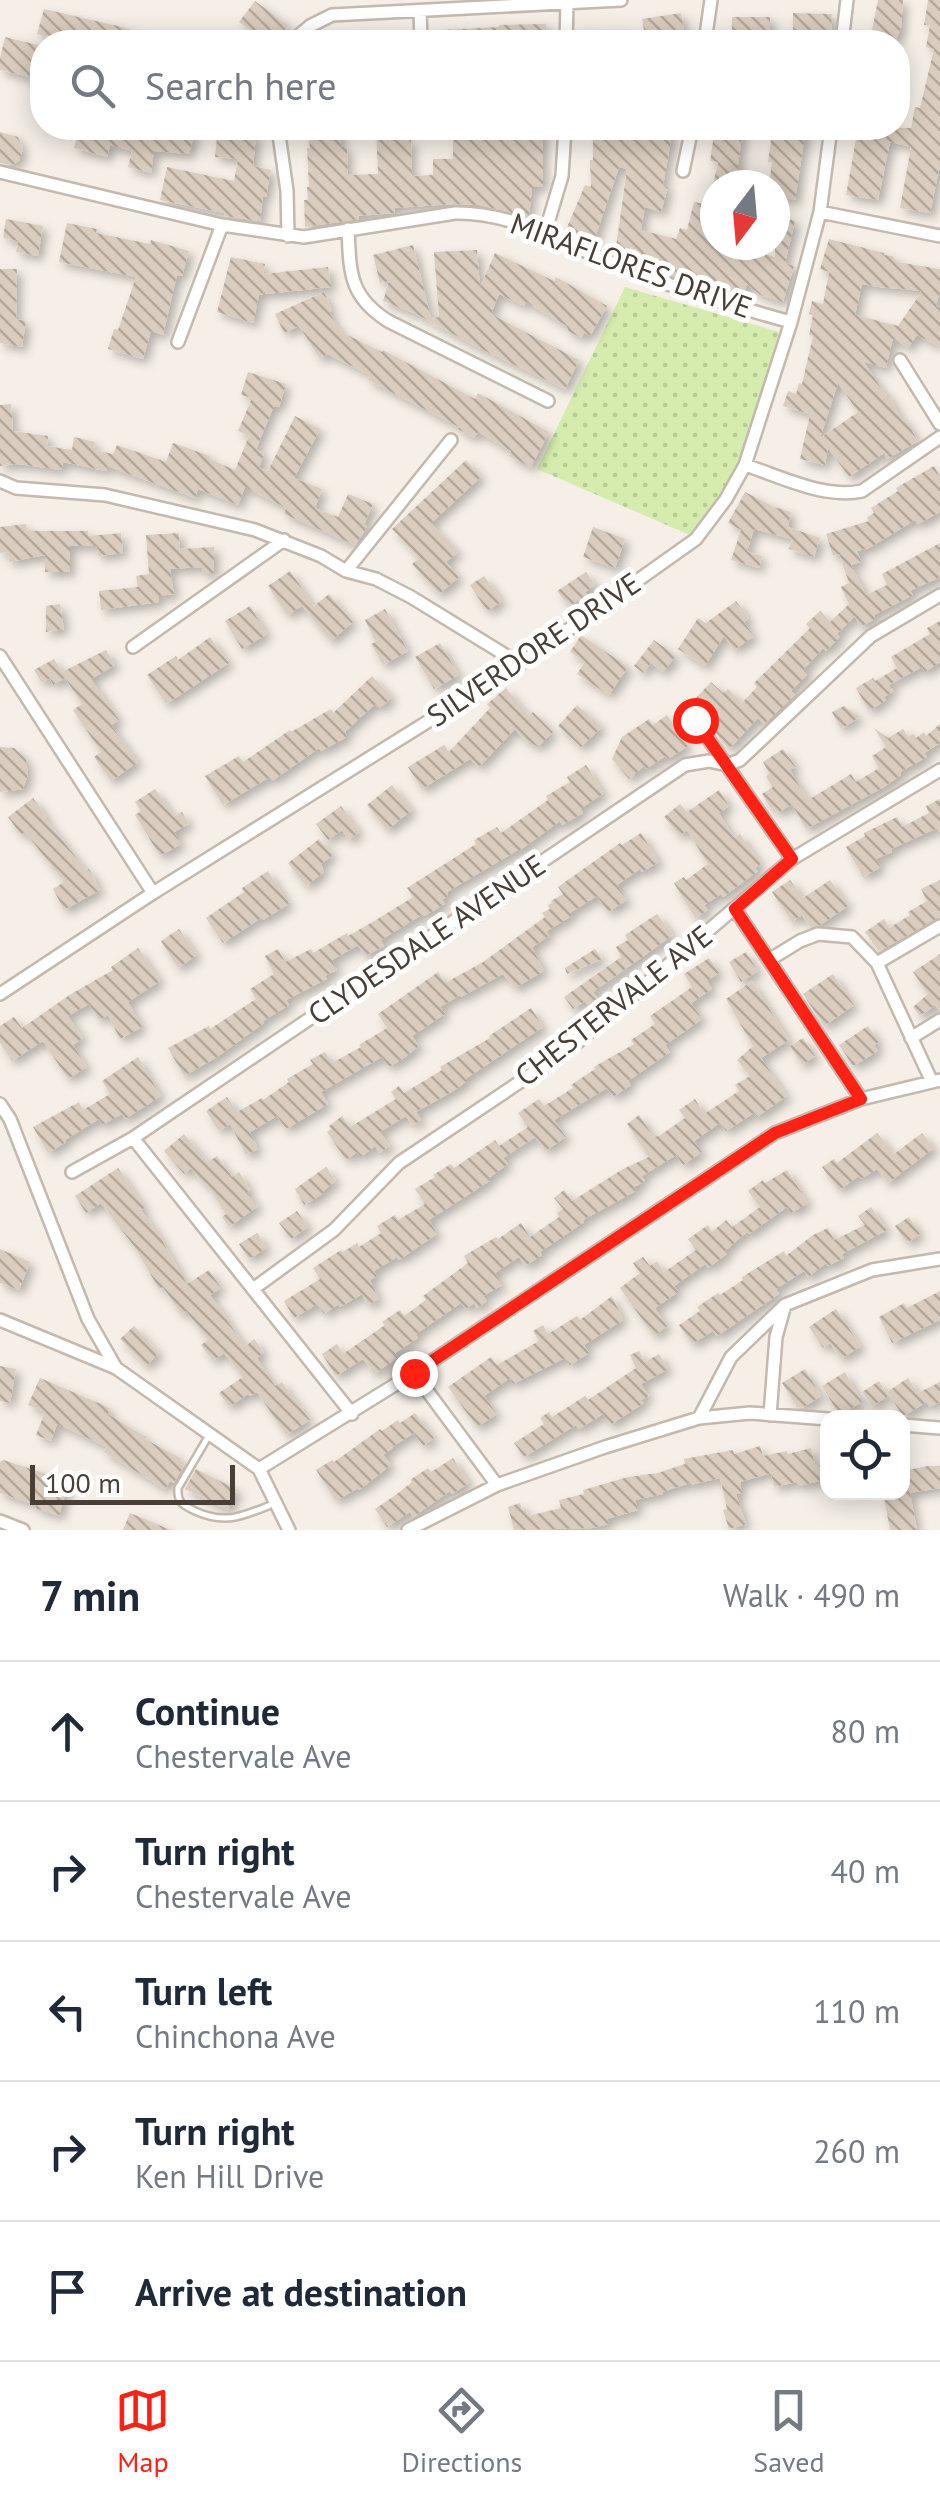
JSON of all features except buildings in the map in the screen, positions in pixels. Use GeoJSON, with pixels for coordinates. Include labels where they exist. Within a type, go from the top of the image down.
{"type":"FeatureCollection","features":[{"type":"Feature","properties":{"kind":"street"},"geometry":{"type":"LineString","coordinates":[[306,30],[332,15],[621,0]]}},
{"type":"Feature","properties":{"kind":"street"},"geometry":{"type":"LineString","coordinates":[[706,30],[710,0]]}},
{"type":"Feature","properties":{"kind":"street"},"geometry":{"type":"LineString","coordinates":[[843,30],[847,0]]}},
{"type":"Feature","properties":{"kind":"street"},"geometry":{"type":"LineString","coordinates":[[566,30],[567,3]]}},
{"type":"Feature","properties":{"kind":"street"},"geometry":{"type":"LineString","coordinates":[[420,11],[421,30]]}},
{"type":"Feature","properties":{"kind":"street"},"geometry":{"type":"LineString","coordinates":[[280,140],[288,236]]}},
{"type":"Feature","properties":{"kind":"street"},"geometry":{"type":"LineString","coordinates":[[546,233],[562,176],[564,140]]}},
{"type":"Feature","properties":{"kind":"street"},"geometry":{"type":"LineString","coordinates":[[683,171],[689,140]]}},
{"type":"Feature","properties":{"kind":"street","name":"SILVERDORE DRIVE"},"geometry":{"type":"LineString","coordinates":[[0,994],[153,892],[520,664],[696,539],[726,499],[745,464],[791,322],[820,212],[829,140]]}},
{"type":"Feature","properties":{"kind":"street","name":"MIRAFLORES DRIVE"},"geometry":{"type":"LineString","coordinates":[[0,172],[222,225],[288,236],[480,213],[526,224],[673,286],[791,322]]}},
{"type":"Feature","properties":{"kind":"street"},"geometry":{"type":"LineString","coordinates":[[820,212],[940,236]]}},
{"type":"Feature","properties":{"kind":"street"},"geometry":{"type":"LineString","coordinates":[[178,342],[222,225]]}},
{"type":"Feature","properties":{"kind":"street"},"geometry":{"type":"LineString","coordinates":[[348,229],[350,262],[358,293],[369,309],[548,401]]}},
{"type":"Feature","properties":{"kind":"street"},"geometry":{"type":"LineString","coordinates":[[900,360],[940,424]]}},
{"type":"Feature","properties":{"kind":"street"},"geometry":{"type":"LineString","coordinates":[[745,464],[832,493],[849,494],[862,491],[940,437]]}},
{"type":"Feature","properties":{"kind":"street"},"geometry":{"type":"LineString","coordinates":[[346,570],[451,440]]}},
{"type":"Feature","properties":{"kind":"street"},"geometry":{"type":"LineString","coordinates":[[0,481],[16,488],[105,495],[284,540],[411,597],[520,664]]}},
{"type":"Feature","properties":{"kind":"street"},"geometry":{"type":"LineString","coordinates":[[133,647],[284,540]]}},
{"type":"Feature","properties":{"kind":"street"},"geometry":{"type":"LineString","coordinates":[[727,765],[740,760],[872,636],[940,595]]}},
{"type":"Feature","properties":{"kind":"street"},"geometry":{"type":"LineString","coordinates":[[0,656],[153,892]]}},
{"type":"Feature","properties":{"kind":"street"},"geometry":{"type":"LineString","coordinates":[[695,720],[792,859]]}},
{"type":"Feature","properties":{"kind":"street","name":"CLYDESDALE AVENUE"},"geometry":{"type":"LineString","coordinates":[[72,1172],[133,1138],[684,766],[709,761],[727,765]]}},
{"type":"Feature","properties":{"kind":"street","name":"CHESTERVALE AVE"},"geometry":{"type":"LineString","coordinates":[[254,1290],[334,1230],[399,1163],[572,1047],[792,859],[940,770]]}},
{"type":"Feature","properties":{"kind":"street"},"geometry":{"type":"LineString","coordinates":[[735,909],[861,1099]]}},
{"type":"Feature","properties":{"kind":"street"},"geometry":{"type":"LineString","coordinates":[[877,963],[940,926]]}},
{"type":"Feature","properties":{"kind":"street"},"geometry":{"type":"LineString","coordinates":[[259,1469],[352,1414],[775,1133],[861,1099],[936,1081],[877,963],[852,937],[818,934],[769,960]]}},
{"type":"Feature","properties":{"kind":"street"},"geometry":{"type":"LineString","coordinates":[[912,1038],[940,1020]]}},
{"type":"Feature","properties":{"kind":"street"},"geometry":{"type":"LineString","coordinates":[[0,1104],[88,1319],[116,1368]]}},
{"type":"Feature","properties":{"kind":"street"},"geometry":{"type":"LineString","coordinates":[[133,1138],[352,1414]]}},
{"type":"Feature","properties":{"kind":"street"},"geometry":{"type":"LineString","coordinates":[[699,1418],[731,1357],[785,1305],[872,1270],[940,1259]]}},
{"type":"Feature","properties":{"kind":"street"},"geometry":{"type":"LineString","coordinates":[[770,1415],[776,1337],[785,1305]]}},
{"type":"Feature","properties":{"kind":"street"},"geometry":{"type":"LineString","coordinates":[[0,1320],[116,1368],[259,1469],[289,1530]]}},
{"type":"Feature","properties":{"kind":"street"},"geometry":{"type":"LineString","coordinates":[[414,1373],[497,1485]]}},
{"type":"Feature","properties":{"kind":"street"},"geometry":{"type":"LineString","coordinates":[[408,1530],[497,1485],[699,1418],[750,1413],[820,1418]]}},
{"type":"Feature","properties":{"kind":"street"},"geometry":{"type":"LineString","coordinates":[[910,1426],[940,1428]]}},
{"type":"Feature","properties":{"kind":"street"},"geometry":{"type":"LineString","coordinates":[[0,1521],[23,1530]]}},
{"type":"Feature","properties":{"kind":"lane"},"geometry":{"type":"LineString","coordinates":[[209,1434],[178,1488],[180,1504],[223,1520],[276,1503]]}},
{"type":"Feature","properties":{"kind":"green space"},"geometry":{"type":"Polygon","coordinates":[[[625,287],[779,332],[742,461],[692,536],[537,469],[625,287]]]}},
{"type":"Feature","properties":{"kind":"route"},"geometry":{"type":"LineString","coordinates":[[414,1373],[775,1133],[861,1099],[735,909],[792,859],[695,720]]}}]}
